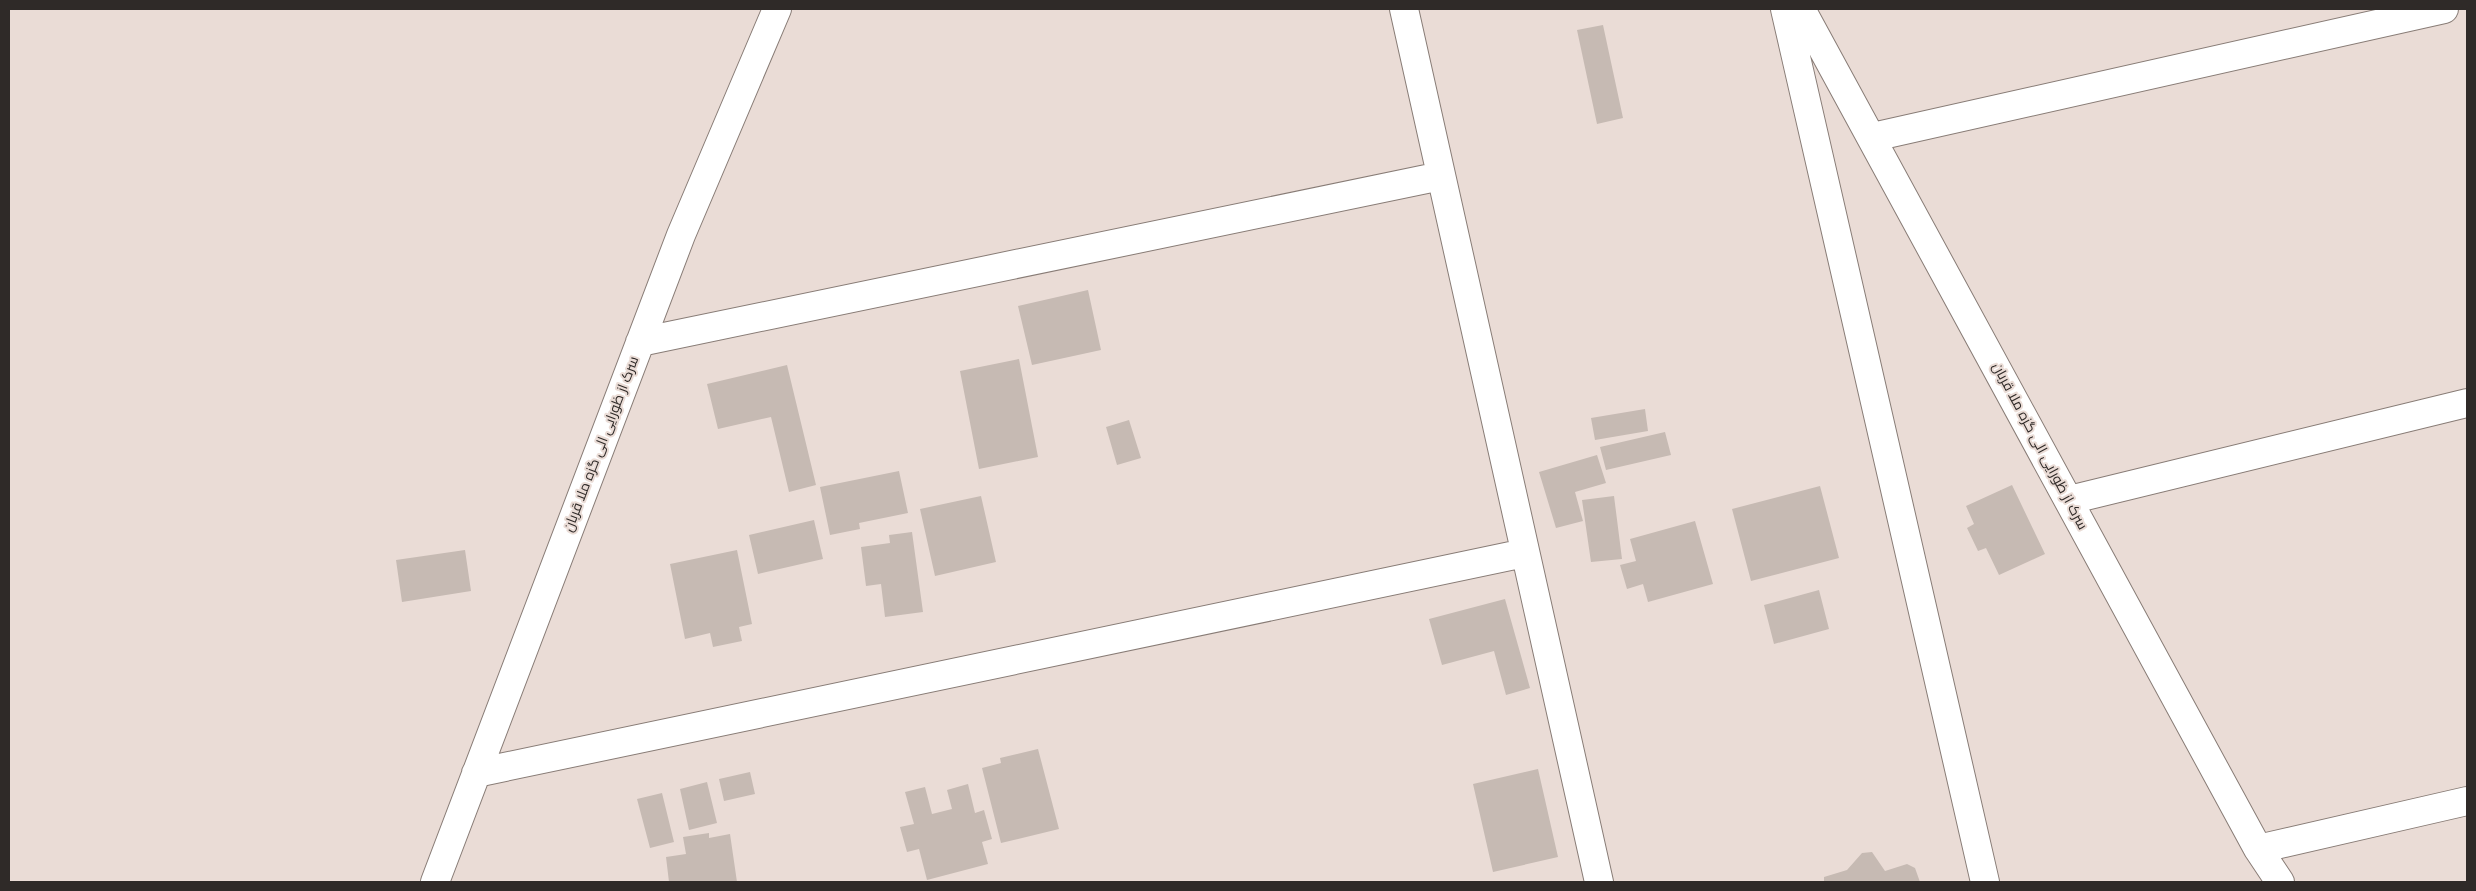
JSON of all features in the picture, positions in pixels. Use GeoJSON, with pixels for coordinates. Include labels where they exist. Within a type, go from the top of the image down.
{"type":"FeatureCollection","features":[{"type":"Feature","properties":{"kind":"street","name":"سرک از ظورایی الی گزه ملا قربان"},"geometry":{"type":"LineString","coordinates":[[435,882],[681,235],[777,9]]}},
{"type":"Feature","properties":{"kind":"street"},"geometry":{"type":"LineString","coordinates":[[1404,9],[1599,882]]}},
{"type":"Feature","properties":{"kind":"street"},"geometry":{"type":"LineString","coordinates":[[1785,9],[1985,882]]}},
{"type":"Feature","properties":{"kind":"street","name":"سرک از ظورایی الی گزه ملا قربان"},"geometry":{"type":"LineString","coordinates":[[1801,9],[2258,849],[2280,882]]}},
{"type":"Feature","properties":{"kind":"street"},"geometry":{"type":"LineString","coordinates":[[1872,137],[2444,9]]}},
{"type":"Feature","properties":{"kind":"street"},"geometry":{"type":"LineString","coordinates":[[640,342],[1441,176]]}},
{"type":"Feature","properties":{"kind":"street"},"geometry":{"type":"LineString","coordinates":[[2069,500],[2467,404]]}},
{"type":"Feature","properties":{"kind":"street"},"geometry":{"type":"LineString","coordinates":[[476,773],[1525,553]]}},
{"type":"Feature","properties":{"kind":"street"},"geometry":{"type":"LineString","coordinates":[[2258,849],[2467,801]]}},
{"type":"Feature","properties":{"kind":"building"},"geometry":{"type":"Polygon","coordinates":[[[1603,25],[1623,118],[1597,124],[1577,30],[1603,25]]]}},
{"type":"Feature","properties":{"kind":"building"},"geometry":{"type":"Polygon","coordinates":[[[1088,290],[1101,350],[1032,365],[1018,306],[1088,290]]]}},
{"type":"Feature","properties":{"kind":"building"},"geometry":{"type":"Polygon","coordinates":[[[1019,359],[1038,457],[979,469],[960,371],[1019,359]]]}},
{"type":"Feature","properties":{"kind":"building"},"geometry":{"type":"Polygon","coordinates":[[[787,365],[816,485],[789,492],[771,417],[718,429],[707,384],[787,365]]]}},
{"type":"Feature","properties":{"kind":"building"},"geometry":{"type":"Polygon","coordinates":[[[1645,409],[1648,431],[1595,440],[1591,418],[1645,409]]]}},
{"type":"Feature","properties":{"kind":"building"},"geometry":{"type":"Polygon","coordinates":[[[1129,420],[1141,458],[1117,465],[1106,427],[1129,420]]]}},
{"type":"Feature","properties":{"kind":"building"},"geometry":{"type":"Polygon","coordinates":[[[1665,432],[1671,455],[1606,470],[1600,447],[1665,432]]]}},
{"type":"Feature","properties":{"kind":"building"},"geometry":{"type":"Polygon","coordinates":[[[1597,455],[1606,483],[1575,492],[1583,521],[1556,528],[1539,472],[1597,455]]]}},
{"type":"Feature","properties":{"kind":"building"},"geometry":{"type":"Polygon","coordinates":[[[899,471],[908,513],[859,523],[860,529],[830,535],[820,487],[899,471]]]}},
{"type":"Feature","properties":{"kind":"building"},"geometry":{"type":"Polygon","coordinates":[[[2012,485],[2045,554],[1999,575],[1986,548],[1978,551],[1967,528],[1974,524],[1966,506],[2012,485]]]}},
{"type":"Feature","properties":{"kind":"building"},"geometry":{"type":"Polygon","coordinates":[[[1820,486],[1839,558],[1751,581],[1732,509],[1820,486]]]}},
{"type":"Feature","properties":{"kind":"building"},"geometry":{"type":"Polygon","coordinates":[[[981,496],[996,562],[935,576],[920,509],[981,496]]]}},
{"type":"Feature","properties":{"kind":"building"},"geometry":{"type":"Polygon","coordinates":[[[1614,496],[1622,559],[1591,562],[1582,500],[1614,496]]]}},
{"type":"Feature","properties":{"kind":"building"},"geometry":{"type":"Polygon","coordinates":[[[814,520],[823,559],[758,574],[749,535],[814,520]]]}},
{"type":"Feature","properties":{"kind":"building"},"geometry":{"type":"Polygon","coordinates":[[[1695,521],[1713,584],[1648,602],[1643,584],[1627,589],[1620,565],[1636,561],[1630,539],[1695,521]]]}},
{"type":"Feature","properties":{"kind":"building"},"geometry":{"type":"Polygon","coordinates":[[[912,532],[923,612],[885,617],[881,584],[866,586],[861,547],[890,543],[889,535],[912,532]]]}},
{"type":"Feature","properties":{"kind":"building"},"geometry":{"type":"Polygon","coordinates":[[[465,550],[471,591],[402,602],[396,560],[465,550]]]}},
{"type":"Feature","properties":{"kind":"building"},"geometry":{"type":"Polygon","coordinates":[[[737,550],[752,624],[739,627],[742,641],[713,647],[710,633],[685,639],[670,564],[737,550]]]}},
{"type":"Feature","properties":{"kind":"building"},"geometry":{"type":"Polygon","coordinates":[[[1819,590],[1829,629],[1774,644],[1764,605],[1819,590]]]}},
{"type":"Feature","properties":{"kind":"building"},"geometry":{"type":"Polygon","coordinates":[[[1505,599],[1530,688],[1506,695],[1494,651],[1442,665],[1429,619],[1505,599]]]}},
{"type":"Feature","properties":{"kind":"building"},"geometry":{"type":"Polygon","coordinates":[[[1038,749],[1059,829],[1001,843],[982,768],[1001,763],[1000,758],[1038,749]]]}},
{"type":"Feature","properties":{"kind":"building"},"geometry":{"type":"Polygon","coordinates":[[[1538,769],[1558,857],[1493,872],[1473,784],[1538,769]]]}},
{"type":"Feature","properties":{"kind":"building"},"geometry":{"type":"Polygon","coordinates":[[[750,772],[755,794],[724,801],[719,779],[750,772]]]}},
{"type":"Feature","properties":{"kind":"building"},"geometry":{"type":"Polygon","coordinates":[[[707,782],[717,823],[689,830],[680,789],[707,782]]]}},
{"type":"Feature","properties":{"kind":"building"},"geometry":{"type":"Polygon","coordinates":[[[968,784],[975,813],[984,810],[992,839],[982,842],[988,864],[927,880],[919,849],[907,852],[900,827],[914,824],[905,792],[925,787],[932,814],[952,809],[947,790],[968,784]]]}},
{"type":"Feature","properties":{"kind":"building"},"geometry":{"type":"Polygon","coordinates":[[[662,793],[674,842],[650,848],[637,799],[662,793]]]}},
{"type":"Feature","properties":{"kind":"building"},"geometry":{"type":"Polygon","coordinates":[[[709,833],[709,838],[730,834],[737,882],[669,882],[666,857],[686,854],[683,837],[709,833]]]}},
{"type":"Feature","properties":{"kind":"building"},"geometry":{"type":"Polygon","coordinates":[[[1872,852],[1885,871],[1907,864],[1915,868],[1920,882],[1824,882],[1824,877],[1847,870],[1862,853],[1872,852]]]}}]}
